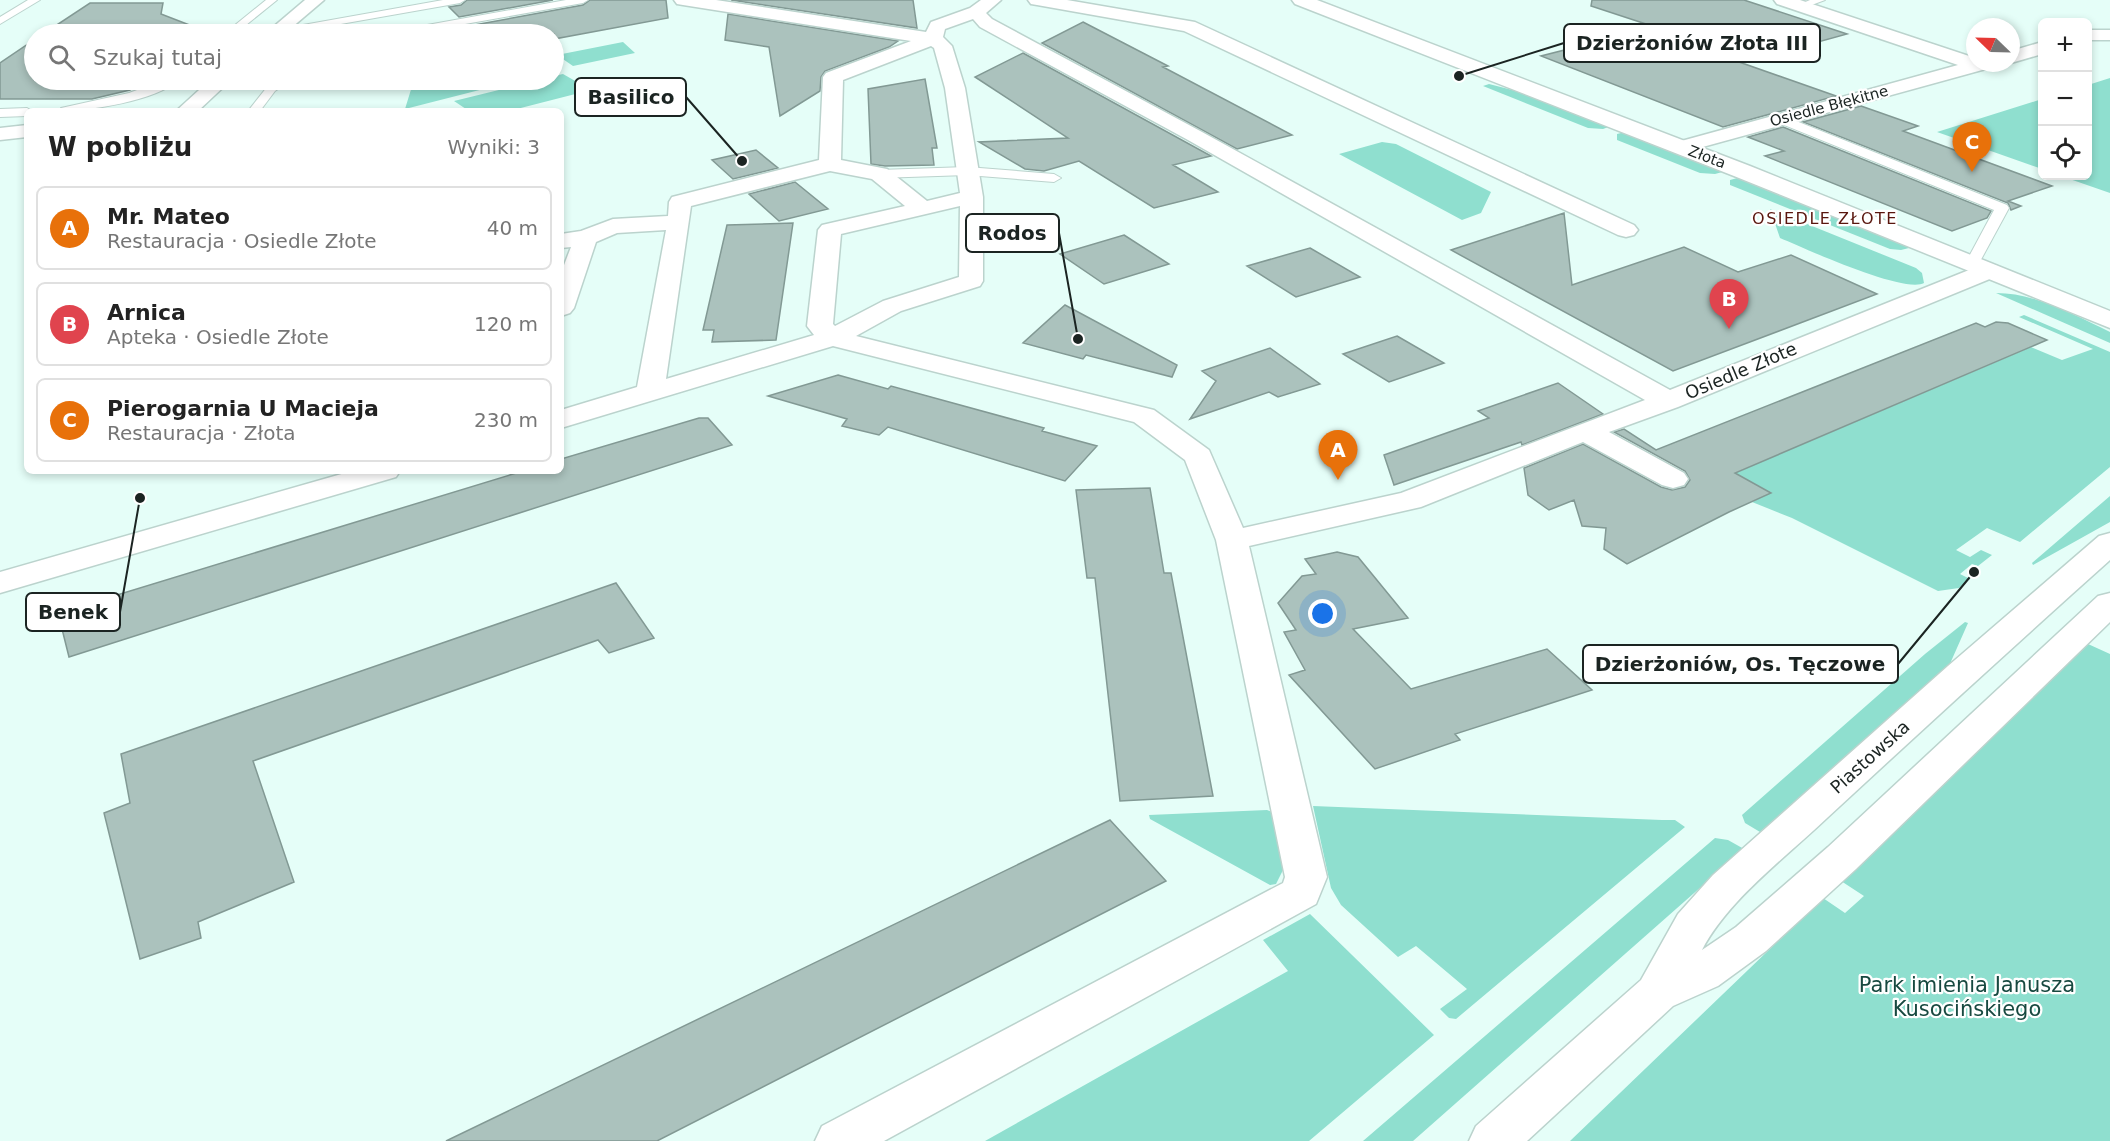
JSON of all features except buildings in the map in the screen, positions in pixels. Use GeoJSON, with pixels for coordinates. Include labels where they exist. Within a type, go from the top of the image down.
{"type":"FeatureCollection","features":[{"type":"Feature","properties":{"kind":"street"},"geometry":{"type":"LineString","coordinates":[[286,24],[315,0]]}},
{"type":"Feature","properties":{"kind":"street"},"geometry":{"type":"LineString","coordinates":[[564,418],[832,338],[892,306],[971,281],[972,196],[956,88],[944,46],[933,39],[683,0]]}},
{"type":"Feature","properties":{"kind":"street"},"geometry":{"type":"LineString","coordinates":[[1037,0],[1189,26],[1626,230]]}},
{"type":"Feature","properties":{"kind":"street","name":"Złota"},"geometry":{"type":"LineString","coordinates":[[1301,0],[1681,147],[2110,320]]}},
{"type":"Feature","properties":{"kind":"street","name":"Osiedle Błękitne"},"geometry":{"type":"LineString","coordinates":[[1783,0],[1966,59]]}},
{"type":"Feature","properties":{"kind":"street"},"geometry":{"type":"LineString","coordinates":[[933,39],[937,26],[982,4],[986,23],[1203,141],[1668,401]]}},
{"type":"Feature","properties":{"kind":"street"},"geometry":{"type":"LineString","coordinates":[[2092,35],[2110,35]]}},
{"type":"Feature","properties":{"kind":"street"},"geometry":{"type":"LineString","coordinates":[[831,164],[833,77],[933,39]]}},
{"type":"Feature","properties":{"kind":"street"},"geometry":{"type":"LineString","coordinates":[[2020,54],[2038,49]]}},
{"type":"Feature","properties":{"kind":"street","name":"Osiedle Błękitne"},"geometry":{"type":"LineString","coordinates":[[1681,147],[1966,68]]}},
{"type":"Feature","properties":{"kind":"street"},"geometry":{"type":"LineString","coordinates":[[185,108],[208,90]]}},
{"type":"Feature","properties":{"kind":"street"},"geometry":{"type":"LineString","coordinates":[[0,134],[24,131]]}},
{"type":"Feature","properties":{"kind":"street"},"geometry":{"type":"LineString","coordinates":[[650,393],[679,222],[680,202],[831,164],[879,174],[921,207]]}},
{"type":"Feature","properties":{"kind":"street"},"geometry":{"type":"LineString","coordinates":[[839,1141],[1301,893],[1306,878],[1232,540],[1198,456],[1144,416],[832,338],[820,326],[830,231],[972,196]]}},
{"type":"Feature","properties":{"kind":"street"},"geometry":{"type":"LineString","coordinates":[[564,241],[586,238],[613,226],[679,222]]}},
{"type":"Feature","properties":{"kind":"street"},"geometry":{"type":"LineString","coordinates":[[564,300],[586,238]]}},
{"type":"Feature","properties":{"kind":"street","name":"Osiedle Złote"},"geometry":{"type":"LineString","coordinates":[[1232,540],[1410,500],[1668,401],[1980,268]]}},
{"type":"Feature","properties":{"kind":"street"},"geometry":{"type":"LineString","coordinates":[[1585,431],[1673,478]]}},
{"type":"Feature","properties":{"kind":"street"},"geometry":{"type":"LineString","coordinates":[[0,583],[307,482],[364,474]]}},
{"type":"Feature","properties":{"kind":"street","name":"Piastowska"},"geometry":{"type":"LineString","coordinates":[[1657,993],[1693,926],[1728,886],[1961,674],[2110,543]]}},
{"type":"Feature","properties":{"kind":"street","name":"Piastowska"},"geometry":{"type":"LineString","coordinates":[[1492,1141],[1657,993],[1702,973],[1751,939],[1851,850],[2110,603]]}},
{"type":"Feature","properties":{"kind":"lane"},"geometry":{"type":"LineString","coordinates":[[0,21],[35,0]]}},
{"type":"Feature","properties":{"kind":"lane"},"geometry":{"type":"LineString","coordinates":[[242,24],[272,0]]}},
{"type":"Feature","properties":{"kind":"lane"},"geometry":{"type":"LineString","coordinates":[[329,24],[460,0]]}},
{"type":"Feature","properties":{"kind":"lane"},"geometry":{"type":"LineString","coordinates":[[450,24],[583,0]]}},
{"type":"Feature","properties":{"kind":"lane"},"geometry":{"type":"LineString","coordinates":[[1801,6],[1821,0]]}},
{"type":"Feature","properties":{"kind":"lane"},"geometry":{"type":"LineString","coordinates":[[82,108],[120,101],[154,90]]}},
{"type":"Feature","properties":{"kind":"lane"},"geometry":{"type":"LineString","coordinates":[[256,108],[270,90]]}},
{"type":"Feature","properties":{"kind":"lane"},"geometry":{"type":"LineString","coordinates":[[0,112],[24,112]]}},
{"type":"Feature","properties":{"kind":"lane"},"geometry":{"type":"LineString","coordinates":[[1781,119],[2002,208],[1980,268]]}},
{"type":"Feature","properties":{"kind":"lane"},"geometry":{"type":"LineString","coordinates":[[879,174],[967,171],[1054,178]]}},
{"type":"Feature","properties":{"kind":"green space"},"geometry":{"type":"Polygon","coordinates":[[[623,42],[635,53],[573,66],[564,60],[564,54],[623,42]]]}},
{"type":"Feature","properties":{"kind":"green space"},"geometry":{"type":"Polygon","coordinates":[[[564,75],[591,90],[521,108],[464,108],[454,101],[499,90],[564,90],[564,75]]]}},
{"type":"Feature","properties":{"kind":"green space"},"geometry":{"type":"Polygon","coordinates":[[[2110,78],[2110,193],[2073,180],[2092,180],[2092,84],[2110,78]]]}},
{"type":"Feature","properties":{"kind":"green space"},"geometry":{"type":"Polygon","coordinates":[[[1489,84],[1532,95],[1611,126],[1603,129],[1588,128],[1483,86],[1489,84]]]}},
{"type":"Feature","properties":{"kind":"green space"},"geometry":{"type":"Polygon","coordinates":[[[411,90],[480,90],[409,108],[405,108],[411,90]]]}},
{"type":"Feature","properties":{"kind":"green space"},"geometry":{"type":"Polygon","coordinates":[[[2038,100],[2038,168],[1937,132],[2038,100]]]}},
{"type":"Feature","properties":{"kind":"green space"},"geometry":{"type":"Polygon","coordinates":[[[1625,132],[1726,171],[1715,174],[1700,173],[1617,140],[1617,134],[1625,132]]]}},
{"type":"Feature","properties":{"kind":"green space"},"geometry":{"type":"Polygon","coordinates":[[[1382,142],[1396,144],[1491,192],[1481,213],[1462,220],[1339,154],[1382,142]]]}},
{"type":"Feature","properties":{"kind":"green space"},"geometry":{"type":"Polygon","coordinates":[[[1741,177],[1913,247],[1901,250],[1890,249],[1730,185],[1730,180],[1741,177]]]}},
{"type":"Feature","properties":{"kind":"green space"},"geometry":{"type":"Polygon","coordinates":[[[1770,209],[1916,268],[1922,273],[1924,283],[1913,285],[1876,276],[1780,238],[1770,209]]]}},
{"type":"Feature","properties":{"kind":"green space"},"geometry":{"type":"Polygon","coordinates":[[[1996,293],[2026,297],[2069,312],[2110,332],[2110,343],[1996,293]]]}},
{"type":"Feature","properties":{"kind":"green space"},"geometry":{"type":"Polygon","coordinates":[[[2024,315],[2110,352],[2110,467],[2020,542],[1987,528],[1956,550],[1970,557],[1981,550],[1992,555],[1978,566],[1972,564],[1960,574],[1970,579],[1959,588],[1938,591],[1792,518],[1752,502],[1770,493],[1735,473],[2031,347],[2062,360],[2093,349],[2019,317],[2024,315]]]}},
{"type":"Feature","properties":{"kind":"green space"},"geometry":{"type":"Polygon","coordinates":[[[2110,496],[2110,522],[2033,565],[2032,563],[2110,496]]]}},
{"type":"Feature","properties":{"kind":"green space"},"geometry":{"type":"Polygon","coordinates":[[[1965,622],[1968,623],[1949,666],[1760,832],[1745,823],[1742,815],[1925,654],[1965,622]]]}},
{"type":"Feature","properties":{"kind":"green space","name":"Park imienia Janusza Kusocińskiego"},"geometry":{"type":"Polygon","coordinates":[[[2088,644],[2110,654],[2110,1141],[1570,1141],[1823,898],[1845,913],[1864,896],[1841,881],[2088,644]]]}},
{"type":"Feature","properties":{"kind":"green space"},"geometry":{"type":"Polygon","coordinates":[[[1313,806],[1675,820],[1685,827],[1456,1019],[1449,1018],[1440,1009],[1467,989],[1416,946],[1398,957],[1341,905],[1331,888],[1313,806]]]}},
{"type":"Feature","properties":{"kind":"green space"},"geometry":{"type":"Polygon","coordinates":[[[1267,810],[1275,813],[1285,866],[1276,884],[1270,885],[1150,819],[1149,815],[1267,810]]]}},
{"type":"Feature","properties":{"kind":"green space"},"geometry":{"type":"Polygon","coordinates":[[[1715,838],[1728,840],[1744,849],[1413,1141],[1363,1141],[1715,838]]]}},
{"type":"Feature","properties":{"kind":"green space"},"geometry":{"type":"Polygon","coordinates":[[[1310,914],[1434,1035],[1309,1141],[985,1141],[1288,971],[1263,940],[1310,914]]]}},
{"type":"Feature","properties":{"kind":"place","name":"Dzierżoniów Złota III"},"geometry":{"type":"Point","coordinates":[1459,76]}},
{"type":"Feature","properties":{"kind":"place","name":"Basilico"},"geometry":{"type":"Point","coordinates":[742,161]}},
{"type":"Feature","properties":{"kind":"place","name":"Pierogarnia U Macieja"},"geometry":{"type":"Point","coordinates":[1972,172]}},
{"type":"Feature","properties":{"kind":"place","name":"Arnica"},"geometry":{"type":"Point","coordinates":[1729,329]}},
{"type":"Feature","properties":{"kind":"place","name":"Rodos"},"geometry":{"type":"Point","coordinates":[1078,339]}},
{"type":"Feature","properties":{"kind":"place","name":"Mr. Mateo"},"geometry":{"type":"Point","coordinates":[1338,480]}},
{"type":"Feature","properties":{"kind":"place","name":"Benek"},"geometry":{"type":"Point","coordinates":[140,498]}},
{"type":"Feature","properties":{"kind":"place","name":"Dzierżoniów, Os. Tęczowe"},"geometry":{"type":"Point","coordinates":[1974,572]}},
{"type":"Feature","properties":{"kind":"district","name":"OSIEDLE ZŁOTE"},"geometry":{"type":"Point","coordinates":[1825,218]}}]}
